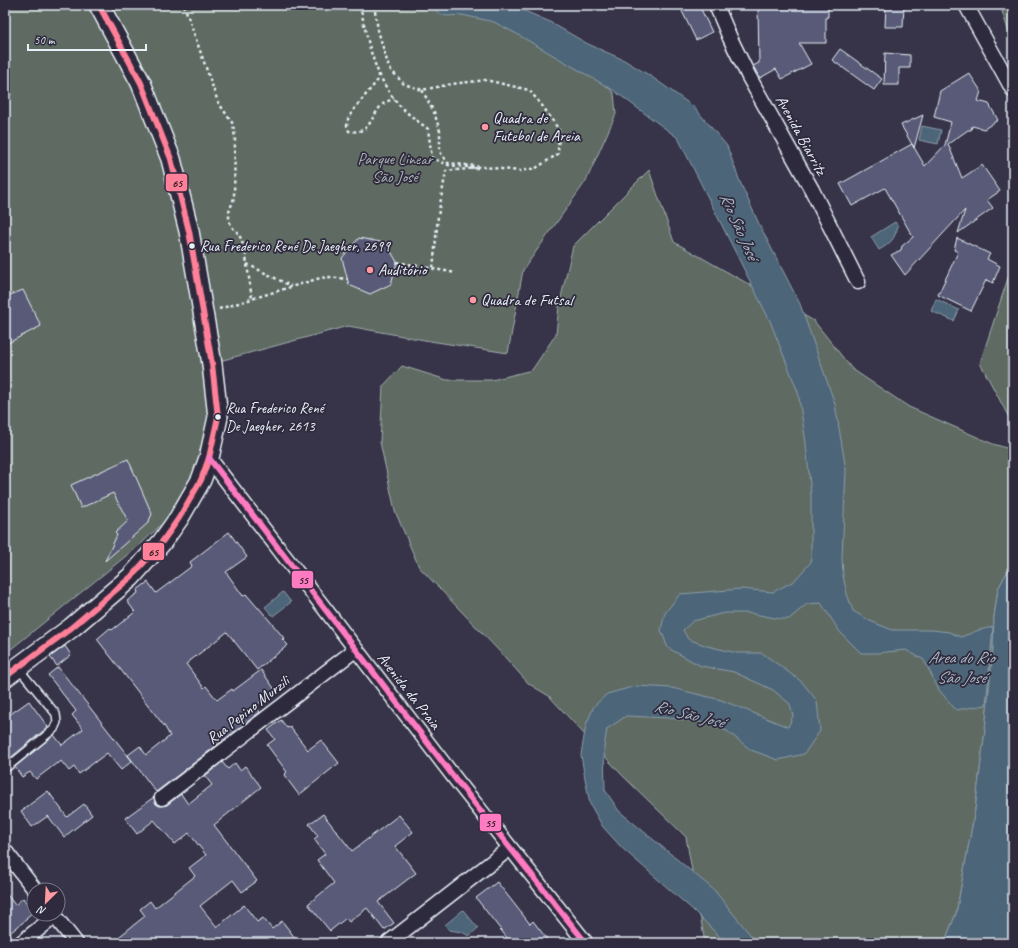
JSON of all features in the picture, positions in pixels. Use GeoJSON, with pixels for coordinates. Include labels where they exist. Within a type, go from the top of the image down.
{"type":"FeatureCollection","features":[{"type":"Feature","properties":{"kind":"main road"},"geometry":{"type":"LineString","coordinates":[[11,673],[71,628],[131,577],[162,542],[201,480],[215,436],[218,412],[212,364],[189,231],[171,159],[141,83],[99,5]]}},
{"type":"Feature","properties":{"kind":"street","name":"Avenida Biarritz"},"geometry":{"type":"LineString","coordinates":[[716,5],[749,77],[812,190],[858,282]]}},
{"type":"Feature","properties":{"kind":"street"},"geometry":{"type":"LineString","coordinates":[[966,5],[1013,90]]}},
{"type":"Feature","properties":{"kind":"street","name":"Avenida da Praia"},"geometry":{"type":"LineString","coordinates":[[209,458],[355,650],[586,943]]}},
{"type":"Feature","properties":{"kind":"street","name":"Rua Pepino Murzili"},"geometry":{"type":"LineString","coordinates":[[162,798],[355,650]]}},
{"type":"Feature","properties":{"kind":"street"},"geometry":{"type":"LineString","coordinates":[[388,943],[510,848]]}},
{"type":"Feature","properties":{"kind":"street"},"geometry":{"type":"LineString","coordinates":[[5,851],[29,882]]}},
{"type":"Feature","properties":{"kind":"street"},"geometry":{"type":"LineString","coordinates":[[21,943],[46,922]]}},
{"type":"Feature","properties":{"kind":"street"},"geometry":{"type":"LineString","coordinates":[[60,922],[76,943]]}},
{"type":"Feature","properties":{"kind":"lane"},"geometry":{"type":"LineString","coordinates":[[5,768],[54,729],[57,722],[56,714],[11,673]]}},
{"type":"Feature","properties":{"kind":"path"},"geometry":{"type":"LineString","coordinates":[[184,5],[218,102],[233,124],[235,138],[234,198],[229,212],[229,219],[231,226],[239,234],[245,250],[252,299]]}},
{"type":"Feature","properties":{"kind":"path"},"geometry":{"type":"LineString","coordinates":[[360,5],[369,48],[381,80],[401,108],[428,129],[432,158],[448,165],[477,168],[446,171],[438,216],[433,269]]}},
{"type":"Feature","properties":{"kind":"path"},"geometry":{"type":"LineString","coordinates":[[374,5],[378,30],[389,68],[404,84],[422,90],[452,84],[486,80],[529,90],[559,130],[558,154],[536,168],[520,171],[448,163],[440,152],[440,131],[434,112],[422,90]]}},
{"type":"Feature","properties":{"kind":"path"},"geometry":{"type":"LineString","coordinates":[[378,72],[378,80],[354,108],[348,119],[346,126],[349,131],[358,133],[365,129],[371,124],[382,104],[394,98]]}},
{"type":"Feature","properties":{"kind":"path"},"geometry":{"type":"LineString","coordinates":[[397,262],[456,273]]}},
{"type":"Feature","properties":{"kind":"path"},"geometry":{"type":"LineString","coordinates":[[247,264],[291,287]]}},
{"type":"Feature","properties":{"kind":"path"},"geometry":{"type":"LineString","coordinates":[[203,314],[328,277],[347,279]]}},
{"type":"Feature","properties":{"kind":"green space"},"geometry":{"type":"Polygon","coordinates":[[[5,5],[91,5],[133,85],[166,159],[182,233],[211,412],[206,463],[167,519],[142,543],[5,654],[5,102],[11,95],[8,69],[5,62],[5,5]]]}},
{"type":"Feature","properties":{"kind":"green space","name":"Parque Linear São José"},"geometry":{"type":"Polygon","coordinates":[[[105,5],[440,5],[480,13],[592,73],[614,93],[616,114],[586,181],[523,270],[508,353],[348,326],[216,362],[195,234],[105,5]]]}},
{"type":"Feature","properties":{"kind":"green space"},"geometry":{"type":"Polygon","coordinates":[[[1000,5],[1013,5],[1013,45],[1000,5]]]}},
{"type":"Feature","properties":{"kind":"green space"},"geometry":{"type":"Polygon","coordinates":[[[649,170],[674,242],[814,321],[852,369],[909,407],[993,444],[1013,450],[1013,561],[998,589],[994,617],[993,649],[985,730],[975,810],[956,914],[944,943],[705,943],[686,837],[622,775],[549,696],[529,684],[419,567],[395,511],[380,442],[383,386],[402,366],[447,380],[492,380],[532,370],[556,334],[559,306],[573,246],[649,170]]]}},
{"type":"Feature","properties":{"kind":"green space"},"geometry":{"type":"Polygon","coordinates":[[[1013,263],[1013,425],[980,363],[1013,263]]]}},
{"type":"Feature","properties":{"kind":"water","name":"Area do Rio São José"},"geometry":{"type":"Polygon","coordinates":[[[433,5],[511,5],[548,21],[588,44],[624,60],[652,77],[694,107],[727,146],[740,182],[760,226],[800,304],[835,404],[846,470],[842,557],[843,576],[853,611],[870,621],[892,630],[932,630],[949,632],[961,637],[979,630],[993,627],[986,705],[956,710],[939,690],[924,660],[906,650],[861,653],[840,632],[821,603],[807,604],[789,619],[780,619],[749,613],[724,613],[693,621],[683,630],[688,639],[707,646],[737,653],[762,653],[802,682],[817,701],[820,731],[804,754],[778,760],[751,750],[727,731],[707,723],[668,718],[626,716],[607,729],[604,747],[605,790],[619,811],[714,890],[757,943],[724,943],[693,910],[622,848],[603,827],[590,804],[581,755],[586,725],[594,706],[607,694],[636,686],[672,688],[721,700],[788,727],[793,716],[790,704],[773,690],[734,672],[701,666],[668,648],[661,630],[665,613],[680,594],[741,589],[773,592],[794,581],[811,562],[811,496],[806,443],[798,392],[770,321],[678,138],[613,90],[515,33],[494,22],[462,15],[447,16],[438,13],[433,5]]]}},
{"type":"Feature","properties":{"kind":"water"},"geometry":{"type":"Polygon","coordinates":[[[922,126],[941,130],[938,144],[919,140],[922,126]]]}},
{"type":"Feature","properties":{"kind":"water"},"geometry":{"type":"Polygon","coordinates":[[[895,222],[898,226],[895,235],[889,243],[879,250],[871,237],[895,222]]]}},
{"type":"Feature","properties":{"kind":"water"},"geometry":{"type":"Polygon","coordinates":[[[936,299],[959,310],[954,321],[931,311],[936,299]]]}},
{"type":"Feature","properties":{"kind":"water"},"geometry":{"type":"Polygon","coordinates":[[[1013,561],[1013,943],[944,943],[956,914],[975,810],[985,730],[993,649],[994,617],[998,589],[1013,561]]]}},
{"type":"Feature","properties":{"kind":"water"},"geometry":{"type":"Polygon","coordinates":[[[283,592],[291,602],[273,616],[265,607],[283,592]]]}},
{"type":"Feature","properties":{"kind":"water"},"geometry":{"type":"Polygon","coordinates":[[[463,910],[478,928],[469,936],[462,932],[449,930],[445,925],[463,910]]]}},
{"type":"Feature","properties":{"kind":"building"},"geometry":{"type":"Polygon","coordinates":[[[679,5],[699,5],[712,32],[696,40],[679,5]]]}},
{"type":"Feature","properties":{"kind":"building"},"geometry":{"type":"Polygon","coordinates":[[[758,5],[828,5],[828,17],[826,17],[826,43],[799,43],[811,64],[782,79],[776,69],[760,78],[753,66],[759,63],[758,5]]]}},
{"type":"Feature","properties":{"kind":"building"},"geometry":{"type":"Polygon","coordinates":[[[886,5],[904,5],[903,27],[885,27],[886,5]]]}},
{"type":"Feature","properties":{"kind":"building"},"geometry":{"type":"Polygon","coordinates":[[[840,49],[882,79],[874,90],[832,60],[840,49]]]}},
{"type":"Feature","properties":{"kind":"building"},"geometry":{"type":"Polygon","coordinates":[[[885,53],[910,55],[910,68],[899,68],[899,85],[884,85],[885,53]]]}},
{"type":"Feature","properties":{"kind":"building"},"geometry":{"type":"Polygon","coordinates":[[[969,73],[981,91],[978,101],[989,104],[998,120],[984,129],[972,126],[971,130],[968,130],[948,144],[962,178],[982,165],[1000,191],[987,200],[993,208],[958,233],[965,210],[905,275],[891,255],[901,250],[902,246],[913,237],[885,188],[852,206],[840,184],[912,144],[925,166],[945,145],[951,122],[934,117],[940,91],[969,73]]]}},
{"type":"Feature","properties":{"kind":"building"},"geometry":{"type":"Polygon","coordinates":[[[923,115],[914,148],[901,125],[923,115]]]}},
{"type":"Feature","properties":{"kind":"building","name":"Auditório"},"geometry":{"type":"Polygon","coordinates":[[[359,238],[386,243],[397,262],[391,284],[370,294],[349,285],[342,258],[359,238]]]}},
{"type":"Feature","properties":{"kind":"building"},"geometry":{"type":"Polygon","coordinates":[[[957,238],[990,254],[987,259],[1000,266],[993,283],[986,280],[971,311],[938,295],[958,252],[954,250],[957,238]]]}},
{"type":"Feature","properties":{"kind":"building"},"geometry":{"type":"Polygon","coordinates":[[[23,290],[41,326],[8,343],[5,336],[5,297],[23,290]]]}},
{"type":"Feature","properties":{"kind":"building"},"geometry":{"type":"Polygon","coordinates":[[[128,459],[152,514],[148,523],[105,561],[117,535],[115,533],[128,521],[113,493],[81,508],[71,485],[128,459]]]}},
{"type":"Feature","properties":{"kind":"building"},"geometry":{"type":"Polygon","coordinates":[[[229,532],[247,557],[226,572],[243,596],[246,594],[259,608],[288,645],[257,670],[227,632],[186,664],[204,688],[206,686],[217,700],[232,689],[233,691],[261,670],[276,691],[255,706],[260,712],[156,792],[128,755],[140,746],[146,755],[170,736],[165,727],[97,639],[110,628],[112,630],[135,612],[127,601],[138,593],[137,590],[148,582],[156,593],[192,566],[190,562],[229,532]]]}},
{"type":"Feature","properties":{"kind":"building"},"geometry":{"type":"Polygon","coordinates":[[[65,646],[71,655],[57,666],[50,657],[65,646]]]}},
{"type":"Feature","properties":{"kind":"building"},"geometry":{"type":"Polygon","coordinates":[[[58,667],[132,761],[121,770],[107,753],[79,774],[74,767],[69,771],[61,761],[36,779],[30,772],[22,777],[15,767],[54,735],[62,745],[83,729],[72,715],[76,711],[48,675],[58,667]]]}},
{"type":"Feature","properties":{"kind":"building"},"geometry":{"type":"Polygon","coordinates":[[[29,701],[48,727],[9,759],[5,754],[5,718],[29,701]]]}},
{"type":"Feature","properties":{"kind":"building"},"geometry":{"type":"Polygon","coordinates":[[[281,720],[287,728],[290,727],[308,750],[321,740],[339,763],[299,795],[284,775],[287,772],[267,745],[275,739],[268,730],[281,720]]]}},
{"type":"Feature","properties":{"kind":"building"},"geometry":{"type":"Polygon","coordinates":[[[222,762],[228,769],[235,763],[240,770],[245,766],[261,787],[214,825],[257,881],[242,892],[233,880],[200,906],[217,927],[244,905],[257,922],[263,918],[272,929],[282,921],[299,943],[126,943],[120,936],[145,916],[140,909],[150,901],[155,908],[195,876],[189,868],[206,855],[189,833],[175,844],[154,820],[137,834],[125,818],[154,797],[155,803],[159,806],[167,805],[181,794],[188,804],[212,785],[205,776],[222,762]]]}},
{"type":"Feature","properties":{"kind":"building"},"geometry":{"type":"Polygon","coordinates":[[[48,791],[67,817],[84,804],[92,815],[64,837],[48,816],[32,827],[21,811],[48,791]]]}},
{"type":"Feature","properties":{"kind":"building"},"geometry":{"type":"Polygon","coordinates":[[[323,814],[352,851],[399,815],[413,832],[395,846],[416,873],[378,902],[394,923],[384,930],[367,908],[349,922],[346,918],[330,931],[308,904],[334,883],[317,860],[325,854],[314,839],[318,836],[309,824],[323,814]]]}},
{"type":"Feature","properties":{"kind":"building"},"geometry":{"type":"Polygon","coordinates":[[[497,882],[530,924],[533,921],[550,943],[511,943],[476,898],[497,882]]]}},
{"type":"Feature","properties":{"kind":"building"},"geometry":{"type":"Polygon","coordinates":[[[5,892],[15,905],[23,898],[26,902],[26,920],[5,937],[5,892]]]}},
{"type":"Feature","properties":{"kind":"transit line","name":"65"},"geometry":{"type":"LineString","coordinates":[[5,677],[71,628],[131,577],[162,542],[179,518],[201,480],[209,458],[218,417],[212,364],[189,231],[171,159],[141,83],[99,5]]}},
{"type":"Feature","properties":{"kind":"transit line","name":"55"},"geometry":{"type":"LineString","coordinates":[[209,458],[457,781],[586,943]]}},
{"type":"Feature","properties":{"kind":"place","name":"Quadra de Futebol de Areia"},"geometry":{"type":"Point","coordinates":[485,127]}},
{"type":"Feature","properties":{"kind":"place","name":"Rua Frederico René De Jaegher, 2699"},"geometry":{"type":"Point","coordinates":[192,246]}},
{"type":"Feature","properties":{"kind":"place","name":"Auditório"},"geometry":{"type":"Point","coordinates":[370,270]}},
{"type":"Feature","properties":{"kind":"place","name":"Quadra de Futsal"},"geometry":{"type":"Point","coordinates":[473,300]}},
{"type":"Feature","properties":{"kind":"place","name":"Rua Frederico René De Jaegher, 2613"},"geometry":{"type":"Point","coordinates":[218,417]}},
{"type":"Feature","properties":{"kind":"water label","name":"Rio São José"},"geometry":{"type":"Point","coordinates":[739,226]}},
{"type":"Feature","properties":{"kind":"water label","name":"Rio São José"},"geometry":{"type":"Point","coordinates":[689,714]}}]}
